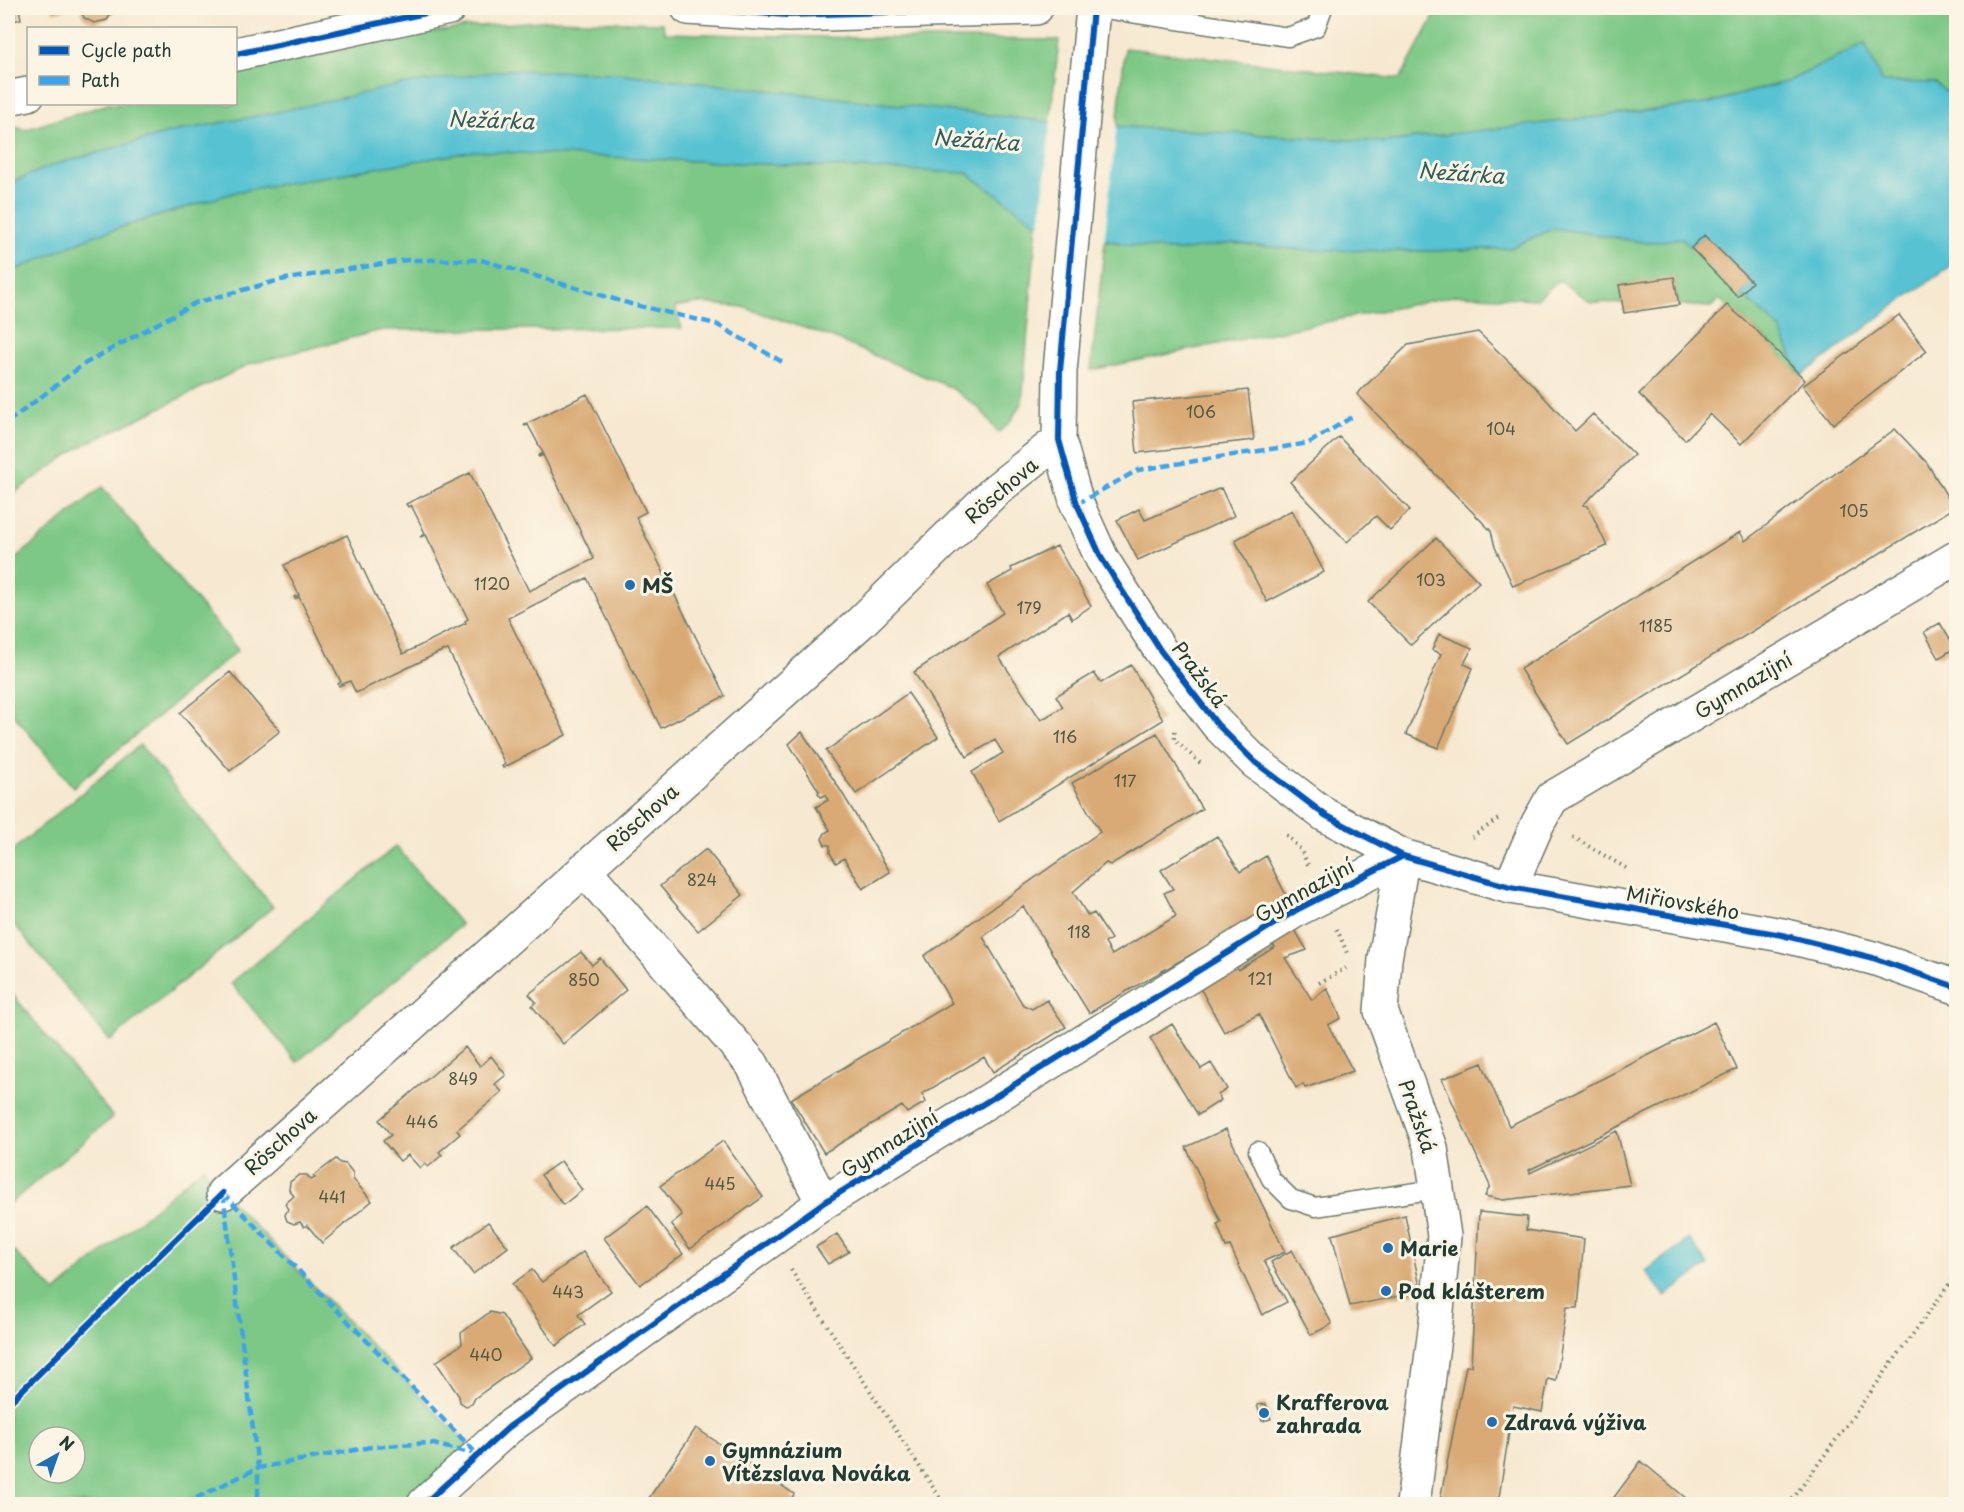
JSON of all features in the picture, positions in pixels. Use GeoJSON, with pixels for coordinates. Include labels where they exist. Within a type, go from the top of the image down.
{"type":"FeatureCollection","features":[{"type":"Feature","properties":{"kind":"street"},"geometry":{"type":"LineString","coordinates":[[237,54],[448,8]]}},
{"type":"Feature","properties":{"kind":"street"},"geometry":{"type":"LineString","coordinates":[[688,8],[785,11],[1036,8]]}},
{"type":"Feature","properties":{"kind":"street","name":"Pražská"},"geometry":{"type":"LineString","coordinates":[[1094,16],[1060,370],[1059,440],[1077,504],[1102,559],[1161,650],[1217,724],[1255,762],[1325,815],[1402,856],[1384,959],[1381,1011],[1431,1148],[1444,1236],[1436,1321],[1413,1504]]}},
{"type":"Feature","properties":{"kind":"street"},"geometry":{"type":"LineString","coordinates":[[8,98],[27,94]]}},
{"type":"Feature","properties":{"kind":"street","name":"Röschova"},"geometry":{"type":"LineString","coordinates":[[223,1192],[860,623],[997,489],[1059,440]]}},
{"type":"Feature","properties":{"kind":"street","name":"Gymnazijní"},"geometry":{"type":"LineString","coordinates":[[1510,887],[1538,823],[1552,798],[1956,558]]}},
{"type":"Feature","properties":{"kind":"street","name":"Miřiovského"},"geometry":{"type":"LineString","coordinates":[[1402,856],[1510,887],[1782,935],[1873,958],[1956,987]]}},
{"type":"Feature","properties":{"kind":"street","name":"Gymnazijní"},"geometry":{"type":"LineString","coordinates":[[424,1504],[509,1427],[824,1203],[1298,909],[1402,856]]}},
{"type":"Feature","properties":{"kind":"street"},"geometry":{"type":"LineString","coordinates":[[584,869],[752,1064],[824,1203]]}},
{"type":"Feature","properties":{"kind":"lane"},"geometry":{"type":"LineString","coordinates":[[1094,16],[1288,37],[1316,27],[1323,8]]}},
{"type":"Feature","properties":{"kind":"lane"},"geometry":{"type":"LineString","coordinates":[[1258,1151],[1271,1179],[1291,1199],[1315,1207],[1437,1189]]}},
{"type":"Feature","properties":{"kind":"path"},"geometry":{"type":"LineString","coordinates":[[1464,838],[1474,837],[1508,811],[1573,837],[1622,866]]}},
{"type":"Feature","properties":{"kind":"path"},"geometry":{"type":"LineString","coordinates":[[1337,928],[1348,956]]}},
{"type":"Feature","properties":{"kind":"path"},"geometry":{"type":"LineString","coordinates":[[1319,984],[1352,965]]}},
{"type":"Feature","properties":{"kind":"path"},"geometry":{"type":"LineString","coordinates":[[771,1240],[944,1504]]}},
{"type":"Feature","properties":{"kind":"path"},"geometry":{"type":"LineString","coordinates":[[1789,1504],[1956,1275]]}},
{"type":"Feature","properties":{"kind":"green space"},"geometry":{"type":"Polygon","coordinates":[[[1439,8],[1956,8],[1956,102],[1936,83],[1881,82],[1865,44],[1786,82],[1706,104],[1384,142],[1117,126],[1125,48],[1400,79],[1439,8]]]}},
{"type":"Feature","properties":{"kind":"green space"},"geometry":{"type":"Polygon","coordinates":[[[550,20],[662,23],[665,33],[1059,40],[1050,122],[614,73],[509,70],[172,132],[53,165],[8,184],[8,123],[24,130],[105,105],[237,105],[237,72],[409,36],[467,27],[550,20]]]}},
{"type":"Feature","properties":{"kind":"green space"},"geometry":{"type":"Polygon","coordinates":[[[475,151],[967,173],[1037,223],[1022,402],[1010,422],[998,433],[981,410],[950,387],[828,336],[743,307],[698,303],[675,307],[682,328],[382,330],[250,364],[80,447],[8,497],[8,273],[93,236],[239,191],[475,151]]]}},
{"type":"Feature","properties":{"kind":"green space"},"geometry":{"type":"Polygon","coordinates":[[[1554,228],[1649,243],[1682,238],[1738,296],[1741,294],[1780,329],[1801,376],[1757,331],[1719,299],[1711,307],[1679,305],[1674,278],[1620,285],[1622,303],[1591,302],[1559,280],[1537,299],[1458,295],[1091,370],[1105,240],[1178,251],[1232,243],[1302,250],[1433,251],[1510,248],[1554,228]]]}},
{"type":"Feature","properties":{"kind":"green space"},"geometry":{"type":"Polygon","coordinates":[[[102,487],[238,650],[73,787],[8,708],[8,565],[102,487]]]}},
{"type":"Feature","properties":{"kind":"green space"},"geometry":{"type":"Polygon","coordinates":[[[140,745],[273,907],[110,1041],[8,917],[8,854],[140,745]]]}},
{"type":"Feature","properties":{"kind":"green space"},"geometry":{"type":"Polygon","coordinates":[[[396,846],[461,925],[297,1062],[231,983],[396,846]]]}},
{"type":"Feature","properties":{"kind":"green space"},"geometry":{"type":"Polygon","coordinates":[[[8,989],[113,1117],[8,1205],[8,989]]]}},
{"type":"Feature","properties":{"kind":"green space"},"geometry":{"type":"Polygon","coordinates":[[[203,1167],[223,1193],[478,1455],[424,1504],[8,1504],[8,1246],[56,1292],[203,1167]]]}},
{"type":"Feature","properties":{"kind":"water","name":"Nežárka"},"geometry":{"type":"Polygon","coordinates":[[[1865,44],[1882,82],[1936,83],[1956,102],[1956,262],[1801,376],[1780,329],[1741,294],[1752,282],[1704,235],[1691,248],[1682,238],[1649,243],[1554,228],[1510,248],[1432,251],[1302,250],[1232,243],[1178,251],[1124,244],[1037,223],[967,173],[475,151],[239,191],[93,236],[8,273],[8,184],[53,165],[172,132],[405,84],[509,70],[614,73],[1059,123],[1384,142],[1706,104],[1786,82],[1865,44]]]}},
{"type":"Feature","properties":{"kind":"water"},"geometry":{"type":"Polygon","coordinates":[[[1689,1239],[1708,1265],[1665,1296],[1646,1271],[1689,1239]]]}},
{"type":"Feature","properties":{"kind":"pier"},"geometry":{"type":"Polygon","coordinates":[[[1051,119],[1117,123],[1104,243],[1040,226],[1051,119]]]}},
{"type":"Feature","properties":{"kind":"building"},"geometry":{"type":"Polygon","coordinates":[[[8,8],[19,8],[21,19],[8,22],[8,8]]]}},
{"type":"Feature","properties":{"kind":"building"},"geometry":{"type":"Polygon","coordinates":[[[52,8],[72,8],[53,13],[52,8]]]}},
{"type":"Feature","properties":{"kind":"building"},"geometry":{"type":"Polygon","coordinates":[[[80,8],[114,8],[114,10],[107,20],[94,23],[84,18],[80,8]]]}},
{"type":"Feature","properties":{"kind":"building"},"geometry":{"type":"Polygon","coordinates":[[[1704,235],[1752,282],[1738,297],[1691,248],[1704,235]]]}},
{"type":"Feature","properties":{"kind":"building"},"geometry":{"type":"Polygon","coordinates":[[[1674,277],[1679,305],[1624,313],[1619,285],[1674,277]]]}},
{"type":"Feature","properties":{"kind":"building"},"geometry":{"type":"Polygon","coordinates":[[[1727,305],[1757,331],[1805,380],[1741,444],[1710,414],[1685,440],[1639,394],[1727,305]]]}},
{"type":"Feature","properties":{"kind":"building"},"geometry":{"type":"Polygon","coordinates":[[[1899,315],[1927,351],[1833,424],[1803,386],[1899,315]]]}},
{"type":"Feature","properties":{"kind":"building"},"geometry":{"type":"Polygon","coordinates":[[[1478,332],[1532,384],[1575,431],[1593,414],[1634,455],[1583,505],[1588,506],[1607,546],[1513,586],[1495,547],[1491,531],[1357,394],[1408,345],[1478,332]]]}},
{"type":"Feature","properties":{"kind":"building"},"geometry":{"type":"Polygon","coordinates":[[[1248,390],[1254,440],[1137,453],[1132,402],[1248,390]]]}},
{"type":"Feature","properties":{"kind":"building","name":"MŠ"},"geometry":{"type":"Polygon","coordinates":[[[587,394],[646,512],[636,517],[725,696],[661,728],[587,578],[508,618],[566,735],[503,768],[505,764],[448,650],[356,693],[350,681],[339,686],[341,682],[299,597],[295,599],[294,597],[299,595],[284,565],[347,535],[403,654],[466,623],[468,619],[426,535],[420,537],[425,533],[411,505],[408,507],[406,504],[470,473],[529,591],[594,559],[543,455],[538,456],[543,453],[528,425],[524,425],[587,394]]]}},
{"type":"Feature","properties":{"kind":"building"},"geometry":{"type":"Polygon","coordinates":[[[1895,429],[1927,463],[1954,508],[1568,744],[1520,669],[1740,532],[1745,541],[1895,429]]]}},
{"type":"Feature","properties":{"kind":"building"},"geometry":{"type":"Polygon","coordinates":[[[1339,437],[1410,510],[1390,530],[1376,516],[1347,542],[1290,482],[1339,437]]]}},
{"type":"Feature","properties":{"kind":"building"},"geometry":{"type":"Polygon","coordinates":[[[1221,488],[1234,516],[1138,560],[1117,520],[1139,509],[1145,520],[1221,488]]]}},
{"type":"Feature","properties":{"kind":"building"},"geometry":{"type":"Polygon","coordinates":[[[1292,510],[1324,572],[1267,602],[1235,540],[1292,510]]]}},
{"type":"Feature","properties":{"kind":"building"},"geometry":{"type":"Polygon","coordinates":[[[1436,538],[1479,582],[1411,645],[1368,602],[1436,538]]]}},
{"type":"Feature","properties":{"kind":"building"},"geometry":{"type":"Polygon","coordinates":[[[1057,546],[1091,606],[1072,619],[1068,612],[999,657],[1041,720],[1063,707],[1056,696],[1094,673],[1101,683],[1131,665],[1163,720],[999,821],[972,772],[1003,753],[995,740],[967,757],[914,672],[1003,613],[987,585],[1012,571],[1011,568],[1057,546]]]}},
{"type":"Feature","properties":{"kind":"building"},"geometry":{"type":"Polygon","coordinates":[[[1940,623],[1955,648],[1939,658],[1924,632],[1940,623]]]}},
{"type":"Feature","properties":{"kind":"building"},"geometry":{"type":"Polygon","coordinates":[[[1439,634],[1472,648],[1464,664],[1473,668],[1438,748],[1406,734],[1441,654],[1432,650],[1439,634]]]}},
{"type":"Feature","properties":{"kind":"building"},"geometry":{"type":"Polygon","coordinates":[[[230,672],[280,731],[230,771],[180,713],[230,672]]]}},
{"type":"Feature","properties":{"kind":"building"},"geometry":{"type":"Polygon","coordinates":[[[908,693],[938,737],[856,794],[826,751],[908,693]]]}},
{"type":"Feature","properties":{"kind":"building"},"geometry":{"type":"Polygon","coordinates":[[[802,732],[890,872],[863,889],[844,858],[836,863],[830,853],[830,845],[825,845],[822,839],[830,830],[816,807],[828,800],[825,795],[821,797],[818,793],[819,791],[789,744],[802,732]]]}},
{"type":"Feature","properties":{"kind":"building"},"geometry":{"type":"Polygon","coordinates":[[[1157,733],[1202,809],[1110,865],[1106,863],[1073,892],[1088,916],[1094,913],[1111,939],[1105,943],[1112,955],[1176,916],[1164,893],[1173,889],[1161,870],[1217,836],[1240,872],[1266,856],[1288,899],[1089,1013],[1023,906],[983,937],[1023,1005],[1032,1009],[1047,1000],[1066,1027],[993,1072],[984,1057],[922,1094],[926,1102],[907,1113],[902,1106],[824,1153],[791,1099],[952,1003],[924,956],[1100,832],[1072,783],[1157,733]]]}},
{"type":"Feature","properties":{"kind":"building"},"geometry":{"type":"Polygon","coordinates":[[[706,849],[743,895],[698,931],[660,886],[706,849]]]}},
{"type":"Feature","properties":{"kind":"building"},"geometry":{"type":"Polygon","coordinates":[[[1295,930],[1307,950],[1285,958],[1312,1000],[1327,988],[1341,1018],[1328,1025],[1353,1071],[1305,1088],[1303,1084],[1296,1088],[1259,1014],[1224,1032],[1198,984],[1235,963],[1238,970],[1275,947],[1271,941],[1295,930]]]}},
{"type":"Feature","properties":{"kind":"building"},"geometry":{"type":"Polygon","coordinates":[[[581,952],[592,965],[600,958],[626,990],[563,1044],[532,1006],[536,1002],[529,994],[581,952]]]}},
{"type":"Feature","properties":{"kind":"building"},"geometry":{"type":"Polygon","coordinates":[[[1714,1022],[1737,1069],[1529,1170],[1530,1173],[1617,1131],[1630,1185],[1503,1200],[1485,1196],[1490,1186],[1442,1079],[1482,1063],[1509,1126],[1714,1022]]]}},
{"type":"Feature","properties":{"kind":"building"},"geometry":{"type":"Polygon","coordinates":[[[1172,1024],[1201,1069],[1211,1063],[1227,1089],[1218,1095],[1221,1100],[1198,1115],[1150,1038],[1172,1024]]]}},
{"type":"Feature","properties":{"kind":"building"},"geometry":{"type":"Polygon","coordinates":[[[465,1047],[480,1066],[491,1056],[506,1075],[495,1084],[502,1092],[457,1130],[460,1134],[439,1152],[442,1155],[428,1167],[425,1164],[420,1168],[408,1155],[400,1161],[383,1141],[391,1135],[379,1120],[465,1047]]]}},
{"type":"Feature","properties":{"kind":"building"},"geometry":{"type":"Polygon","coordinates":[[[1226,1129],[1285,1252],[1264,1261],[1287,1302],[1262,1315],[1230,1246],[1226,1247],[1217,1224],[1221,1222],[1186,1147],[1226,1129]]]}},
{"type":"Feature","properties":{"kind":"building"},"geometry":{"type":"Polygon","coordinates":[[[723,1141],[763,1197],[690,1249],[671,1224],[682,1215],[660,1186],[723,1141]]]}},
{"type":"Feature","properties":{"kind":"building"},"geometry":{"type":"Polygon","coordinates":[[[336,1159],[346,1164],[353,1173],[353,1179],[372,1201],[322,1243],[307,1225],[304,1227],[300,1222],[294,1224],[287,1221],[285,1215],[288,1209],[285,1204],[294,1196],[289,1190],[290,1182],[299,1175],[307,1175],[311,1180],[315,1178],[313,1176],[336,1159]]]}},
{"type":"Feature","properties":{"kind":"building"},"geometry":{"type":"Polygon","coordinates":[[[561,1161],[582,1190],[563,1205],[541,1175],[561,1161]]]}},
{"type":"Feature","properties":{"kind":"building"},"geometry":{"type":"Polygon","coordinates":[[[647,1206],[683,1254],[640,1285],[604,1238],[647,1206]]]}},
{"type":"Feature","properties":{"kind":"building"},"geometry":{"type":"Polygon","coordinates":[[[1479,1212],[1527,1217],[1526,1230],[1584,1239],[1578,1308],[1567,1308],[1556,1381],[1548,1379],[1542,1412],[1513,1406],[1498,1504],[1440,1500],[1466,1366],[1471,1366],[1479,1212]]]}},
{"type":"Feature","properties":{"kind":"building"},"geometry":{"type":"Polygon","coordinates":[[[1405,1215],[1421,1292],[1350,1306],[1332,1235],[1405,1215]]]}},
{"type":"Feature","properties":{"kind":"building"},"geometry":{"type":"Polygon","coordinates":[[[488,1222],[508,1247],[473,1274],[453,1248],[488,1222]]]}},
{"type":"Feature","properties":{"kind":"building"},"geometry":{"type":"Polygon","coordinates":[[[837,1234],[849,1252],[828,1264],[816,1247],[837,1234]]]}},
{"type":"Feature","properties":{"kind":"building"},"geometry":{"type":"Polygon","coordinates":[[[1292,1250],[1332,1324],[1311,1335],[1271,1262],[1292,1250]]]}},
{"type":"Feature","properties":{"kind":"building"},"geometry":{"type":"Polygon","coordinates":[[[583,1252],[611,1291],[578,1315],[585,1324],[556,1346],[512,1284],[532,1270],[542,1282],[583,1252]]]}},
{"type":"Feature","properties":{"kind":"building"},"geometry":{"type":"Polygon","coordinates":[[[490,1312],[502,1315],[531,1358],[475,1398],[472,1404],[466,1406],[460,1402],[459,1396],[436,1362],[462,1344],[461,1333],[490,1312]]]}},
{"type":"Feature","properties":{"kind":"building"},"geometry":{"type":"Polygon","coordinates":[[[1266,1404],[1271,1419],[1262,1421],[1257,1405],[1266,1404]]]}},
{"type":"Feature","properties":{"kind":"building","name":"Gymnázium Vítězslava Nováka"},"geometry":{"type":"Polygon","coordinates":[[[696,1428],[794,1494],[792,1498],[802,1504],[645,1504],[696,1428]]]}},
{"type":"Feature","properties":{"kind":"building"},"geometry":{"type":"Polygon","coordinates":[[[1641,1461],[1693,1504],[1609,1504],[1641,1461]]]}},
{"type":"Feature","properties":{"kind":"marked path"},"geometry":{"type":"LineString","coordinates":[[8,422],[84,364],[195,303],[280,280],[407,260],[481,260],[631,304],[716,324],[784,363]]}},
{"type":"Feature","properties":{"kind":"marked path"},"geometry":{"type":"LineString","coordinates":[[1077,504],[1138,470],[1309,443],[1352,417]]}},
{"type":"Feature","properties":{"kind":"marked path"},"geometry":{"type":"LineString","coordinates":[[223,1193],[478,1455]]}},
{"type":"Feature","properties":{"kind":"marked path"},"geometry":{"type":"LineString","coordinates":[[223,1193],[258,1468],[258,1504]]}},
{"type":"Feature","properties":{"kind":"marked path"},"geometry":{"type":"LineString","coordinates":[[184,1504],[258,1468],[371,1447],[429,1443],[478,1455]]}},
{"type":"Feature","properties":{"kind":"cycle path"},"geometry":{"type":"LineString","coordinates":[[237,54],[449,8]]}},
{"type":"Feature","properties":{"kind":"cycle path"},"geometry":{"type":"LineString","coordinates":[[688,8],[787,15],[1036,8]]}},
{"type":"Feature","properties":{"kind":"cycle path"},"geometry":{"type":"LineString","coordinates":[[1093,8],[1060,371],[1059,440],[1077,504],[1102,559],[1160,650],[1217,724],[1255,762],[1325,815],[1403,856],[1510,887],[1782,935],[1873,958],[1956,987]]}},
{"type":"Feature","properties":{"kind":"cycle path"},"geometry":{"type":"LineString","coordinates":[[424,1504],[509,1427],[823,1203],[1298,909],[1403,856]]}},
{"type":"Feature","properties":{"kind":"cycle path"},"geometry":{"type":"LineString","coordinates":[[8,1404],[223,1193]]}},
{"type":"Feature","properties":{"kind":"place","name":"MŠ"},"geometry":{"type":"Point","coordinates":[630,585]}},
{"type":"Feature","properties":{"kind":"place","name":"Marie"},"geometry":{"type":"Point","coordinates":[1388,1248]}},
{"type":"Feature","properties":{"kind":"place","name":"Pod klášterem"},"geometry":{"type":"Point","coordinates":[1386,1291]}},
{"type":"Feature","properties":{"kind":"place","name":"Krafferova zahrada"},"geometry":{"type":"Point","coordinates":[1264,1413]}},
{"type":"Feature","properties":{"kind":"place","name":"Zdravá výživa"},"geometry":{"type":"Point","coordinates":[1492,1422]}},
{"type":"Feature","properties":{"kind":"place","name":"Gymnázium Vítězslava Nováka"},"geometry":{"type":"Point","coordinates":[710,1461]}}]}
